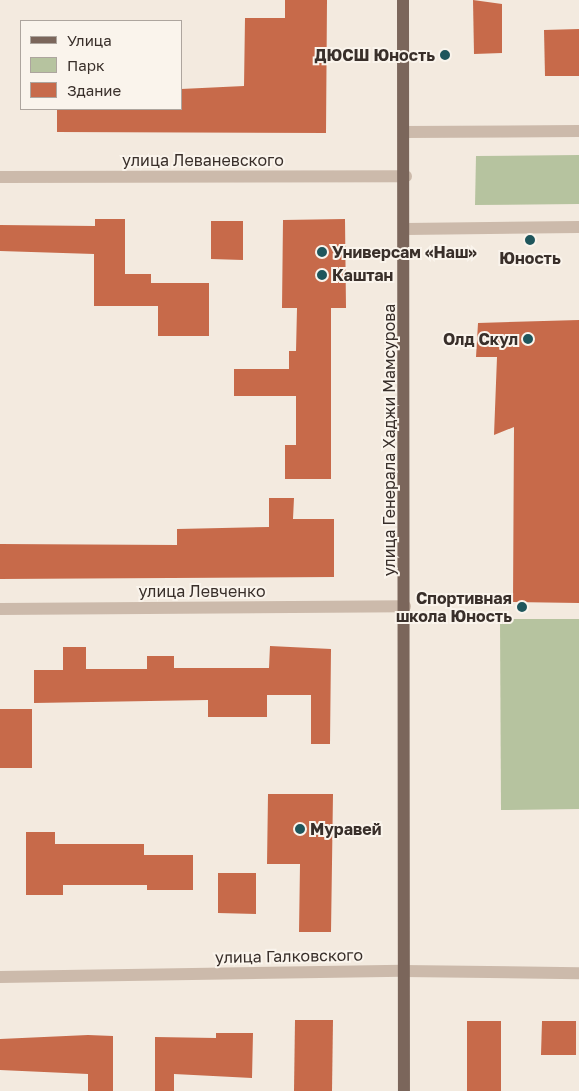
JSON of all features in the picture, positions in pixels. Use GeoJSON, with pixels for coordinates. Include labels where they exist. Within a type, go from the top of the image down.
{"type":"FeatureCollection","features":[{"type":"Feature","properties":{"kind":"main road","name":"улица Генерала Хаджи Мамсурова"},"geometry":{"type":"LineString","coordinates":[[403,0],[406,176],[404,1091]]}},
{"type":"Feature","properties":{"kind":"street"},"geometry":{"type":"LineString","coordinates":[[404,132],[579,131]]}},
{"type":"Feature","properties":{"kind":"street","name":"улица Леваневского"},"geometry":{"type":"LineString","coordinates":[[0,177],[406,176]]}},
{"type":"Feature","properties":{"kind":"street"},"geometry":{"type":"LineString","coordinates":[[406,229],[579,227]]}},
{"type":"Feature","properties":{"kind":"street","name":"улица Левченко"},"geometry":{"type":"LineString","coordinates":[[0,608],[405,606]]}},
{"type":"Feature","properties":{"kind":"street","name":"улица Галковского"},"geometry":{"type":"LineString","coordinates":[[0,977],[403,970],[579,973]]}},
{"type":"Feature","properties":{"kind":"green space"},"geometry":{"type":"Polygon","coordinates":[[[579,155],[579,204],[475,205],[476,156],[579,155]]]}},
{"type":"Feature","properties":{"kind":"green space"},"geometry":{"type":"Polygon","coordinates":[[[500,619],[579,619],[579,809],[501,810],[500,619]]]}},
{"type":"Feature","properties":{"kind":"building"},"geometry":{"type":"Polygon","coordinates":[[[285,0],[327,0],[326,133],[57,132],[57,110],[182,110],[182,89],[244,86],[245,18],[285,18],[285,0]]]}},
{"type":"Feature","properties":{"kind":"building"},"geometry":{"type":"Polygon","coordinates":[[[473,0],[502,4],[502,53],[474,54],[473,0]]]}},
{"type":"Feature","properties":{"kind":"building"},"geometry":{"type":"Polygon","coordinates":[[[579,29],[579,76],[545,76],[544,30],[579,29]]]}},
{"type":"Feature","properties":{"kind":"building"},"geometry":{"type":"Polygon","coordinates":[[[95,219],[125,219],[125,274],[151,274],[151,283],[209,283],[209,336],[158,336],[158,306],[94,306],[94,254],[0,251],[0,225],[95,226],[95,219]]]}},
{"type":"Feature","properties":{"kind":"building"},"geometry":{"type":"Polygon","coordinates":[[[345,219],[346,308],[331,308],[331,479],[285,479],[285,445],[296,445],[296,396],[234,396],[234,369],[289,369],[289,351],[296,351],[297,308],[282,308],[283,220],[345,219]]]}},
{"type":"Feature","properties":{"kind":"building"},"geometry":{"type":"Polygon","coordinates":[[[211,221],[243,221],[243,260],[211,259],[211,221]]]}},
{"type":"Feature","properties":{"kind":"building"},"geometry":{"type":"Polygon","coordinates":[[[579,320],[579,603],[513,602],[514,427],[494,435],[497,357],[476,357],[478,323],[579,320]]]}},
{"type":"Feature","properties":{"kind":"building"},"geometry":{"type":"Polygon","coordinates":[[[269,498],[294,498],[293,519],[334,519],[334,577],[0,579],[0,544],[177,545],[177,529],[269,527],[269,498]]]}},
{"type":"Feature","properties":{"kind":"building"},"geometry":{"type":"Polygon","coordinates":[[[270,646],[331,649],[330,744],[311,744],[311,695],[267,695],[267,717],[208,717],[208,700],[34,703],[34,670],[63,670],[63,647],[86,647],[86,669],[147,669],[147,656],[174,656],[174,668],[269,668],[270,646]]]}},
{"type":"Feature","properties":{"kind":"building"},"geometry":{"type":"Polygon","coordinates":[[[0,709],[32,709],[32,768],[0,768],[0,709]]]}},
{"type":"Feature","properties":{"kind":"building","name":"Муравей"},"geometry":{"type":"Polygon","coordinates":[[[268,794],[333,794],[331,932],[299,932],[300,864],[267,864],[268,794]]]}},
{"type":"Feature","properties":{"kind":"building"},"geometry":{"type":"Polygon","coordinates":[[[26,832],[55,832],[55,844],[144,844],[144,855],[193,855],[193,890],[147,890],[147,885],[63,885],[63,895],[26,895],[26,832]]]}},
{"type":"Feature","properties":{"kind":"building"},"geometry":{"type":"Polygon","coordinates":[[[218,873],[256,873],[256,914],[218,913],[218,873]]]}},
{"type":"Feature","properties":{"kind":"building"},"geometry":{"type":"Polygon","coordinates":[[[295,1020],[333,1020],[332,1091],[294,1091],[295,1020]]]}},
{"type":"Feature","properties":{"kind":"building"},"geometry":{"type":"Polygon","coordinates":[[[467,1021],[501,1021],[501,1091],[467,1091],[467,1021]]]}},
{"type":"Feature","properties":{"kind":"building"},"geometry":{"type":"Polygon","coordinates":[[[542,1021],[576,1021],[576,1055],[541,1055],[542,1021]]]}},
{"type":"Feature","properties":{"kind":"building"},"geometry":{"type":"Polygon","coordinates":[[[216,1033],[253,1033],[252,1078],[174,1074],[174,1091],[155,1091],[155,1037],[216,1038],[216,1033]]]}},
{"type":"Feature","properties":{"kind":"building"},"geometry":{"type":"Polygon","coordinates":[[[88,1035],[113,1036],[113,1091],[88,1091],[88,1074],[0,1070],[0,1039],[88,1035]]]}},
{"type":"Feature","properties":{"kind":"place","name":"ДЮСШ Юность"},"geometry":{"type":"Point","coordinates":[445,55]}},
{"type":"Feature","properties":{"kind":"place","name":"Юность"},"geometry":{"type":"Point","coordinates":[530,240]}},
{"type":"Feature","properties":{"kind":"place","name":"Универсам «Наш»"},"geometry":{"type":"Point","coordinates":[322,252]}},
{"type":"Feature","properties":{"kind":"place","name":"Каштан"},"geometry":{"type":"Point","coordinates":[322,275]}},
{"type":"Feature","properties":{"kind":"place","name":"Олд Скул"},"geometry":{"type":"Point","coordinates":[528,339]}},
{"type":"Feature","properties":{"kind":"place","name":"Спортивная школа Юность"},"geometry":{"type":"Point","coordinates":[522,607]}},
{"type":"Feature","properties":{"kind":"place","name":"Муравей"},"geometry":{"type":"Point","coordinates":[300,829]}}]}
